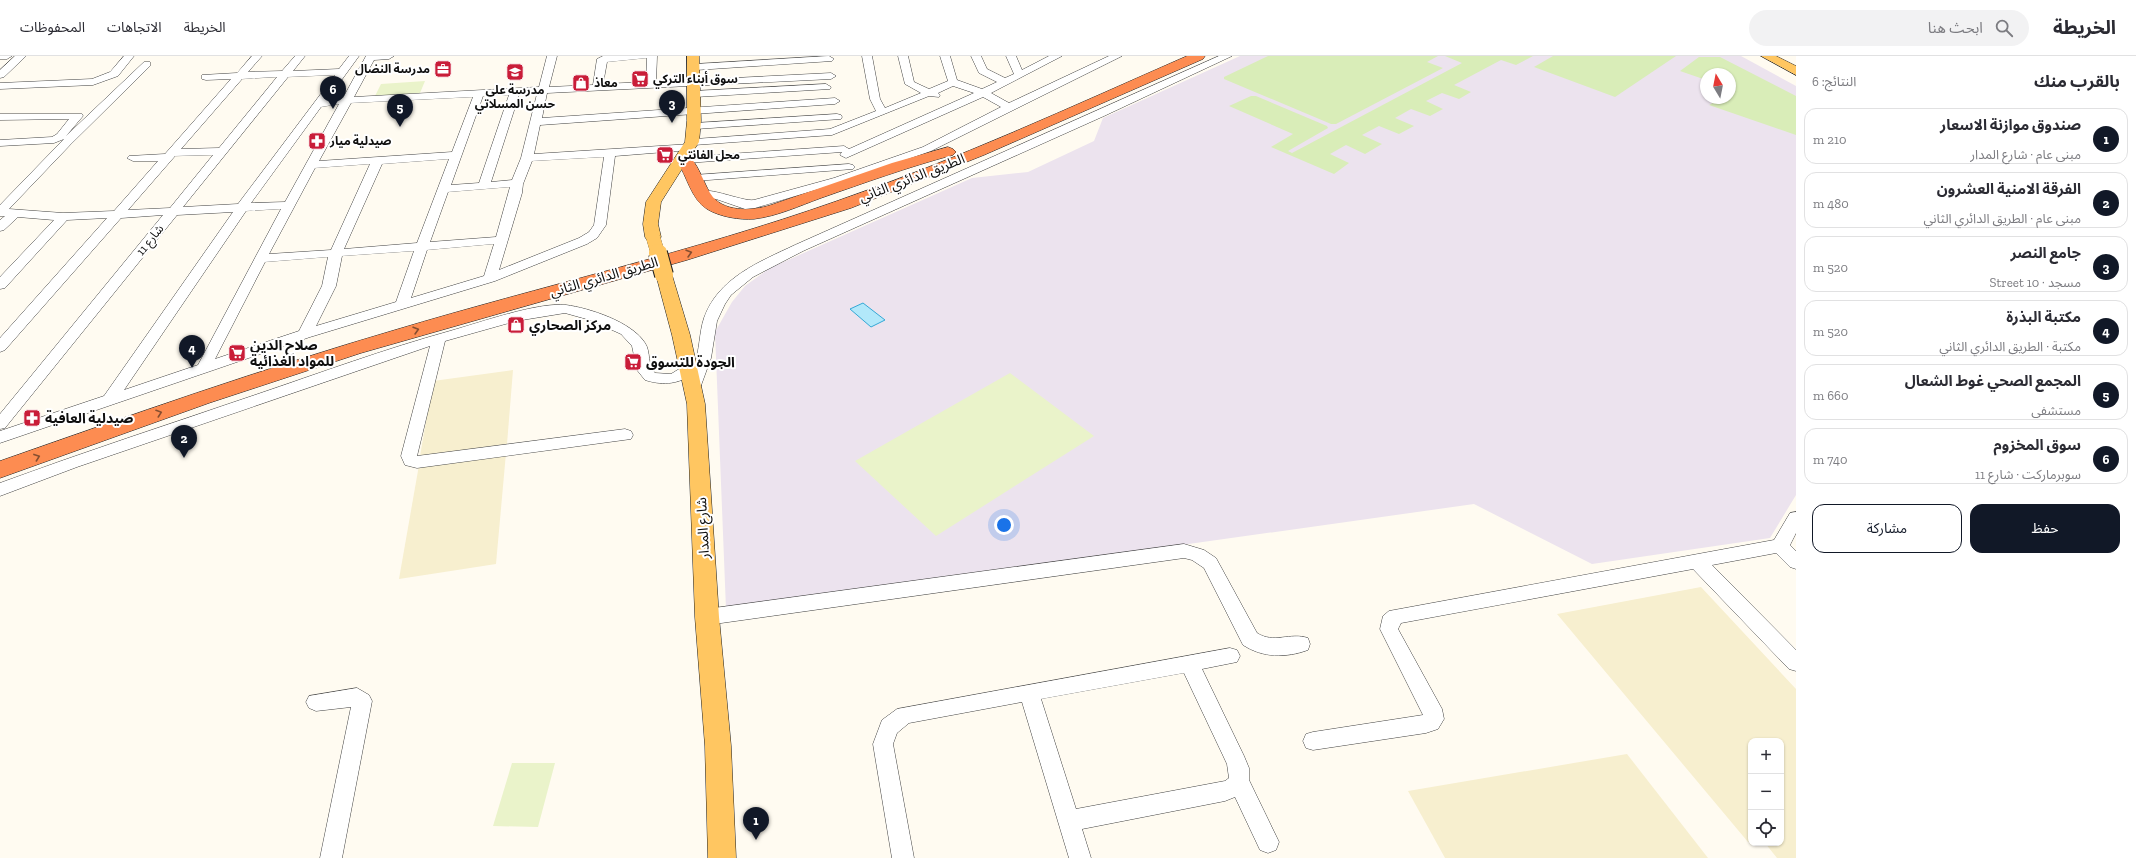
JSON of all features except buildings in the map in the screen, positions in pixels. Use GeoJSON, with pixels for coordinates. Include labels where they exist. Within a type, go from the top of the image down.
{"type":"FeatureCollection","features":[{"type":"Feature","properties":{"kind":"highway","name":"الطريق الدائري الثاني"},"geometry":{"type":"LineString","coordinates":[[0,456],[139,405],[294,355],[408,320],[781,214],[898,174],[1177,56]]}},
{"type":"Feature","properties":{"kind":"highway","name":"الطريق الدائري الثاني"},"geometry":{"type":"LineString","coordinates":[[0,470],[140,419],[294,367],[775,227],[845,204],[936,169],[1198,56]]}},
{"type":"Feature","properties":{"kind":"highway"},"geometry":{"type":"LineString","coordinates":[[936,169],[963,166],[999,152],[1027,147],[1034,136],[1065,123],[1080,108]]}},
{"type":"Feature","properties":{"kind":"highway"},"geometry":{"type":"LineString","coordinates":[[689,153],[691,166],[702,194],[714,206],[738,214],[753,214],[779,207],[919,159],[955,150]]}},
{"type":"Feature","properties":{"kind":"main road"},"geometry":{"type":"LineString","coordinates":[[1767,56],[1796,71]]}},
{"type":"Feature","properties":{"kind":"main road"},"geometry":{"type":"LineString","coordinates":[[1782,56],[1796,63]]}},
{"type":"Feature","properties":{"kind":"main road"},"geometry":{"type":"LineString","coordinates":[[689,153],[696,126],[695,60]]}},
{"type":"Feature","properties":{"kind":"main road"},"geometry":{"type":"LineString","coordinates":[[689,153],[695,112]]}},
{"type":"Feature","properties":{"kind":"main road","name":"شارع المدار"},"geometry":{"type":"LineString","coordinates":[[689,153],[653,203],[650,228],[691,378],[698,429],[707,617],[718,746],[722,858]]}},
{"type":"Feature","properties":{"kind":"street"},"geometry":{"type":"LineString","coordinates":[[0,56],[7,56]]}},
{"type":"Feature","properties":{"kind":"street"},"geometry":{"type":"LineString","coordinates":[[0,75],[21,56]]}},
{"type":"Feature","properties":{"kind":"street"},"geometry":{"type":"LineString","coordinates":[[0,86],[93,82],[114,74],[129,56]]}},
{"type":"Feature","properties":{"kind":"street"},"geometry":{"type":"LineString","coordinates":[[0,347],[256,56]]}},
{"type":"Feature","properties":{"kind":"street","name":"شارع 11"},"geometry":{"type":"LineString","coordinates":[[0,424],[300,56]]}},
{"type":"Feature","properties":{"kind":"street"},"geometry":{"type":"LineString","coordinates":[[110,399],[241,209],[316,105],[329,91],[354,56]]}},
{"type":"Feature","properties":{"kind":"street"},"geometry":{"type":"LineString","coordinates":[[204,367],[370,57],[389,56]]}},
{"type":"Feature","properties":{"kind":"street"},"geometry":{"type":"LineString","coordinates":[[490,278],[516,193],[517,183],[527,158],[542,91],[552,56]]}},
{"type":"Feature","properties":{"kind":"street"},"geometry":{"type":"LineString","coordinates":[[598,87],[602,59],[644,56]]}},
{"type":"Feature","properties":{"kind":"street"},"geometry":{"type":"LineString","coordinates":[[651,85],[652,56]]}},
{"type":"Feature","properties":{"kind":"street"},"geometry":{"type":"LineString","coordinates":[[867,56],[876,99],[882,112]]}},
{"type":"Feature","properties":{"kind":"street"},"geometry":{"type":"LineString","coordinates":[[903,56],[904,66],[910,84],[931,92],[956,105]]}},
{"type":"Feature","properties":{"kind":"street"},"geometry":{"type":"LineString","coordinates":[[945,56],[953,82]]}},
{"type":"Feature","properties":{"kind":"street"},"geometry":{"type":"LineString","coordinates":[[976,56],[984,71],[1005,82]]}},
{"type":"Feature","properties":{"kind":"street"},"geometry":{"type":"LineString","coordinates":[[1011,56],[1019,74]]}},
{"type":"Feature","properties":{"kind":"street"},"geometry":{"type":"LineString","coordinates":[[702,194],[718,196],[750,205],[850,171],[927,148],[962,132],[1008,107],[1117,56]]}},
{"type":"Feature","properties":{"kind":"street"},"geometry":{"type":"LineString","coordinates":[[0,490],[78,460],[438,338],[544,310],[565,309],[595,317],[626,330],[639,345],[644,370],[650,377],[673,379],[681,376],[691,378],[703,360],[707,334],[717,304],[725,293],[752,272],[799,248],[1227,56]]}},
{"type":"Feature","properties":{"kind":"street"},"geometry":{"type":"LineString","coordinates":[[527,158],[610,152],[845,152],[983,93],[1052,57]]}},
{"type":"Feature","properties":{"kind":"street"},"geometry":{"type":"LineString","coordinates":[[695,60],[829,58],[838,130],[850,171]]}},
{"type":"Feature","properties":{"kind":"street"},"geometry":{"type":"LineString","coordinates":[[0,212],[67,142],[147,64]]}},
{"type":"Feature","properties":{"kind":"street"},"geometry":{"type":"LineString","coordinates":[[206,77],[342,72]]}},
{"type":"Feature","properties":{"kind":"street"},"geometry":{"type":"LineString","coordinates":[[695,86],[831,76]]}},
{"type":"Feature","properties":{"kind":"street"},"geometry":{"type":"LineString","coordinates":[[689,153],[832,132],[953,82],[983,93],[1008,107]]}},
{"type":"Feature","properties":{"kind":"street"},"geometry":{"type":"LineString","coordinates":[[316,105],[347,100],[651,85],[833,87]]}},
{"type":"Feature","properties":{"kind":"street"},"geometry":{"type":"LineString","coordinates":[[329,91],[347,100]]}},
{"type":"Feature","properties":{"kind":"street"},"geometry":{"type":"LineString","coordinates":[[484,186],[515,92]]}},
{"type":"Feature","properties":{"kind":"street"},"geometry":{"type":"LineString","coordinates":[[401,306],[421,248],[479,94]]}},
{"type":"Feature","properties":{"kind":"street"},"geometry":{"type":"LineString","coordinates":[[535,122],[835,101]]}},
{"type":"Feature","properties":{"kind":"street"},"geometry":{"type":"LineString","coordinates":[[0,117],[78,116],[61,136],[54,140],[0,143]]}},
{"type":"Feature","properties":{"kind":"street"},"geometry":{"type":"LineString","coordinates":[[696,126],[837,116]]}},
{"type":"Feature","properties":{"kind":"street"},"geometry":{"type":"LineString","coordinates":[[133,158],[223,151]]}},
{"type":"Feature","properties":{"kind":"street"},"geometry":{"type":"LineString","coordinates":[[0,437],[204,367],[306,334],[490,278],[583,241],[593,235],[600,225],[610,152]]}},
{"type":"Feature","properties":{"kind":"street"},"geometry":{"type":"LineString","coordinates":[[312,165],[456,155]]}},
{"type":"Feature","properties":{"kind":"street"},"geometry":{"type":"LineString","coordinates":[[306,334],[329,286],[336,252],[377,161]]}},
{"type":"Feature","properties":{"kind":"street"},"geometry":{"type":"LineString","coordinates":[[695,178],[850,171]]}},
{"type":"Feature","properties":{"kind":"street"},"geometry":{"type":"LineString","coordinates":[[443,189],[517,183]]}},
{"type":"Feature","properties":{"kind":"street"},"geometry":{"type":"LineString","coordinates":[[0,212],[63,217],[241,209],[290,205]]}},
{"type":"Feature","properties":{"kind":"street"},"geometry":{"type":"LineString","coordinates":[[0,227],[14,214]]}},
{"type":"Feature","properties":{"kind":"street"},"geometry":{"type":"LineString","coordinates":[[0,285],[63,217]]}},
{"type":"Feature","properties":{"kind":"street"},"geometry":{"type":"LineString","coordinates":[[260,260],[336,252],[421,248],[502,240]]}},
{"type":"Feature","properties":{"kind":"street"},"geometry":{"type":"LineString","coordinates":[[438,338],[409,456],[411,461],[417,462],[625,435]]}},
{"type":"Feature","properties":{"kind":"street"},"geometry":{"type":"LineString","coordinates":[[1313,741],[1426,724],[1434,719],[1432,709],[1389,629],[1390,621],[1396,616],[1780,546],[1796,518]]}},
{"type":"Feature","properties":{"kind":"street"},"geometry":{"type":"LineString","coordinates":[[1780,546],[1796,562]]}},
{"type":"Feature","properties":{"kind":"street"},"geometry":{"type":"LineString","coordinates":[[707,617],[1184,551],[1198,555],[1210,563],[1250,639],[1258,645],[1267,648],[1301,644]]}},
{"type":"Feature","properties":{"kind":"street"},"geometry":{"type":"LineString","coordinates":[[1698,562],[1796,663]]}},
{"type":"Feature","properties":{"kind":"street"},"geometry":{"type":"LineString","coordinates":[[903,858],[883,744],[890,727],[904,715],[1230,656]]}},
{"type":"Feature","properties":{"kind":"street"},"geometry":{"type":"LineString","coordinates":[[1190,664],[1237,763],[1240,773],[1239,782],[1268,842]]}},
{"type":"Feature","properties":{"kind":"street"},"geometry":{"type":"LineString","coordinates":[[1029,692],[1080,858]]}},
{"type":"Feature","properties":{"kind":"street"},"geometry":{"type":"LineString","coordinates":[[316,702],[357,697],[362,701],[331,858]]}},
{"type":"Feature","properties":{"kind":"street"},"geometry":{"type":"LineString","coordinates":[[1068,821],[1225,791],[1234,788],[1239,782]]}},
{"type":"Feature","properties":{"kind":"shaded area"},"geometry":{"type":"Polygon","coordinates":[[[1240,56],[1741,56],[1796,86],[1796,495],[1770,538],[1592,564],[1474,504],[726,609],[715,332],[732,302],[745,286],[770,268],[972,178],[1028,172],[1094,141],[1103,118],[1240,56]]]}},
{"type":"Feature","properties":{"kind":"shaded area"},"geometry":{"type":"Polygon","coordinates":[[[513,370],[507,444],[420,456],[433,381],[513,370]]]}},
{"type":"Feature","properties":{"kind":"shaded area"},"geometry":{"type":"Polygon","coordinates":[[[506,453],[496,564],[399,579],[419,465],[506,453]]]}},
{"type":"Feature","properties":{"kind":"shaded area"},"geometry":{"type":"Polygon","coordinates":[[[1701,587],[1796,689],[1796,858],[1777,858],[1767,846],[1784,846],[1784,738],[1748,738],[1748,842],[1557,614],[1701,587]]]}},
{"type":"Feature","properties":{"kind":"shaded area"},"geometry":{"type":"Polygon","coordinates":[[[1627,754],[1708,858],[1445,858],[1408,791],[1627,754]]]}},
{"type":"Feature","properties":{"kind":"green space"},"geometry":{"type":"Polygon","coordinates":[[[1268,56],[1438,56],[1427,62],[1443,68],[1336,124],[1331,124],[1224,79],[1224,77],[1268,56]]]}},
{"type":"Feature","properties":{"kind":"green space"},"geometry":{"type":"Polygon","coordinates":[[[1445,56],[1533,56],[1516,65],[1501,60],[1454,85],[1471,92],[1459,99],[1442,93],[1426,101],[1443,109],[1430,116],[1411,109],[1395,118],[1414,126],[1399,134],[1379,126],[1362,135],[1382,144],[1365,154],[1346,145],[1330,154],[1349,163],[1334,174],[1271,147],[1293,134],[1229,106],[1251,96],[1256,96],[1327,126],[1328,128],[1288,151],[1292,153],[1462,63],[1445,56]]]}},
{"type":"Feature","properties":{"kind":"green space"},"geometry":{"type":"Polygon","coordinates":[[[1553,56],[1676,56],[1615,97],[1534,67],[1553,56]]]}},
{"type":"Feature","properties":{"kind":"green space"},"geometry":{"type":"Polygon","coordinates":[[[1699,57],[1720,57],[1796,96],[1796,135],[1709,105],[1736,104],[1736,68],[1700,68],[1700,78],[1680,71],[1699,57]]]}},
{"type":"Feature","properties":{"kind":"green space"},"geometry":{"type":"Polygon","coordinates":[[[425,81],[420,93],[375,96],[381,84],[425,81]]]}},
{"type":"Feature","properties":{"kind":"green space"},"geometry":{"type":"Polygon","coordinates":[[[1010,373],[1094,436],[936,536],[855,461],[1010,373]]]}},
{"type":"Feature","properties":{"kind":"green space"},"geometry":{"type":"Polygon","coordinates":[[[512,763],[555,763],[538,827],[493,826],[512,763]]]}},
{"type":"Feature","properties":{"kind":"water"},"geometry":{"type":"Polygon","coordinates":[[[863,303],[885,320],[871,327],[850,309],[863,303]]]}},
{"type":"Feature","properties":{"kind":"place","name":"مدرسة النضال"},"geometry":{"type":"Point","coordinates":[443,69]}},
{"type":"Feature","properties":{"kind":"place","name":"مدرسة على حسن المسلاتي"},"geometry":{"type":"Point","coordinates":[515,72]}},
{"type":"Feature","properties":{"kind":"place","name":"سوق أبناء التركي"},"geometry":{"type":"Point","coordinates":[640,79]}},
{"type":"Feature","properties":{"kind":"place","name":"معاذ"},"geometry":{"type":"Point","coordinates":[581,83]}},
{"type":"Feature","properties":{"kind":"place","name":"سوق المخزوم"},"geometry":{"type":"Point","coordinates":[333,109]}},
{"type":"Feature","properties":{"kind":"place","name":"جامع النصر"},"geometry":{"type":"Point","coordinates":[672,123]}},
{"type":"Feature","properties":{"kind":"place","name":"المجمع الصحي غوط الشعال"},"geometry":{"type":"Point","coordinates":[400,127]}},
{"type":"Feature","properties":{"kind":"place","name":"صيدلية ميار"},"geometry":{"type":"Point","coordinates":[317,141]}},
{"type":"Feature","properties":{"kind":"place","name":"محل الفانتي"},"geometry":{"type":"Point","coordinates":[665,155]}},
{"type":"Feature","properties":{"kind":"place","name":"مركز الصحاري"},"geometry":{"type":"Point","coordinates":[516,325]}},
{"type":"Feature","properties":{"kind":"place","name":"صلاح الدين للمواد الغذائية"},"geometry":{"type":"Point","coordinates":[237,353]}},
{"type":"Feature","properties":{"kind":"place","name":"الجودة للتسوق"},"geometry":{"type":"Point","coordinates":[633,362]}},
{"type":"Feature","properties":{"kind":"place","name":"مكتبة البذرة"},"geometry":{"type":"Point","coordinates":[192,368]}},
{"type":"Feature","properties":{"kind":"place","name":"صيدلية العافية"},"geometry":{"type":"Point","coordinates":[32,418]}},
{"type":"Feature","properties":{"kind":"place","name":"الفرقة الامنية العشرون"},"geometry":{"type":"Point","coordinates":[184,458]}},
{"type":"Feature","properties":{"kind":"place","name":"صندوق موازنة الاسعار"},"geometry":{"type":"Point","coordinates":[756,840]}}]}
